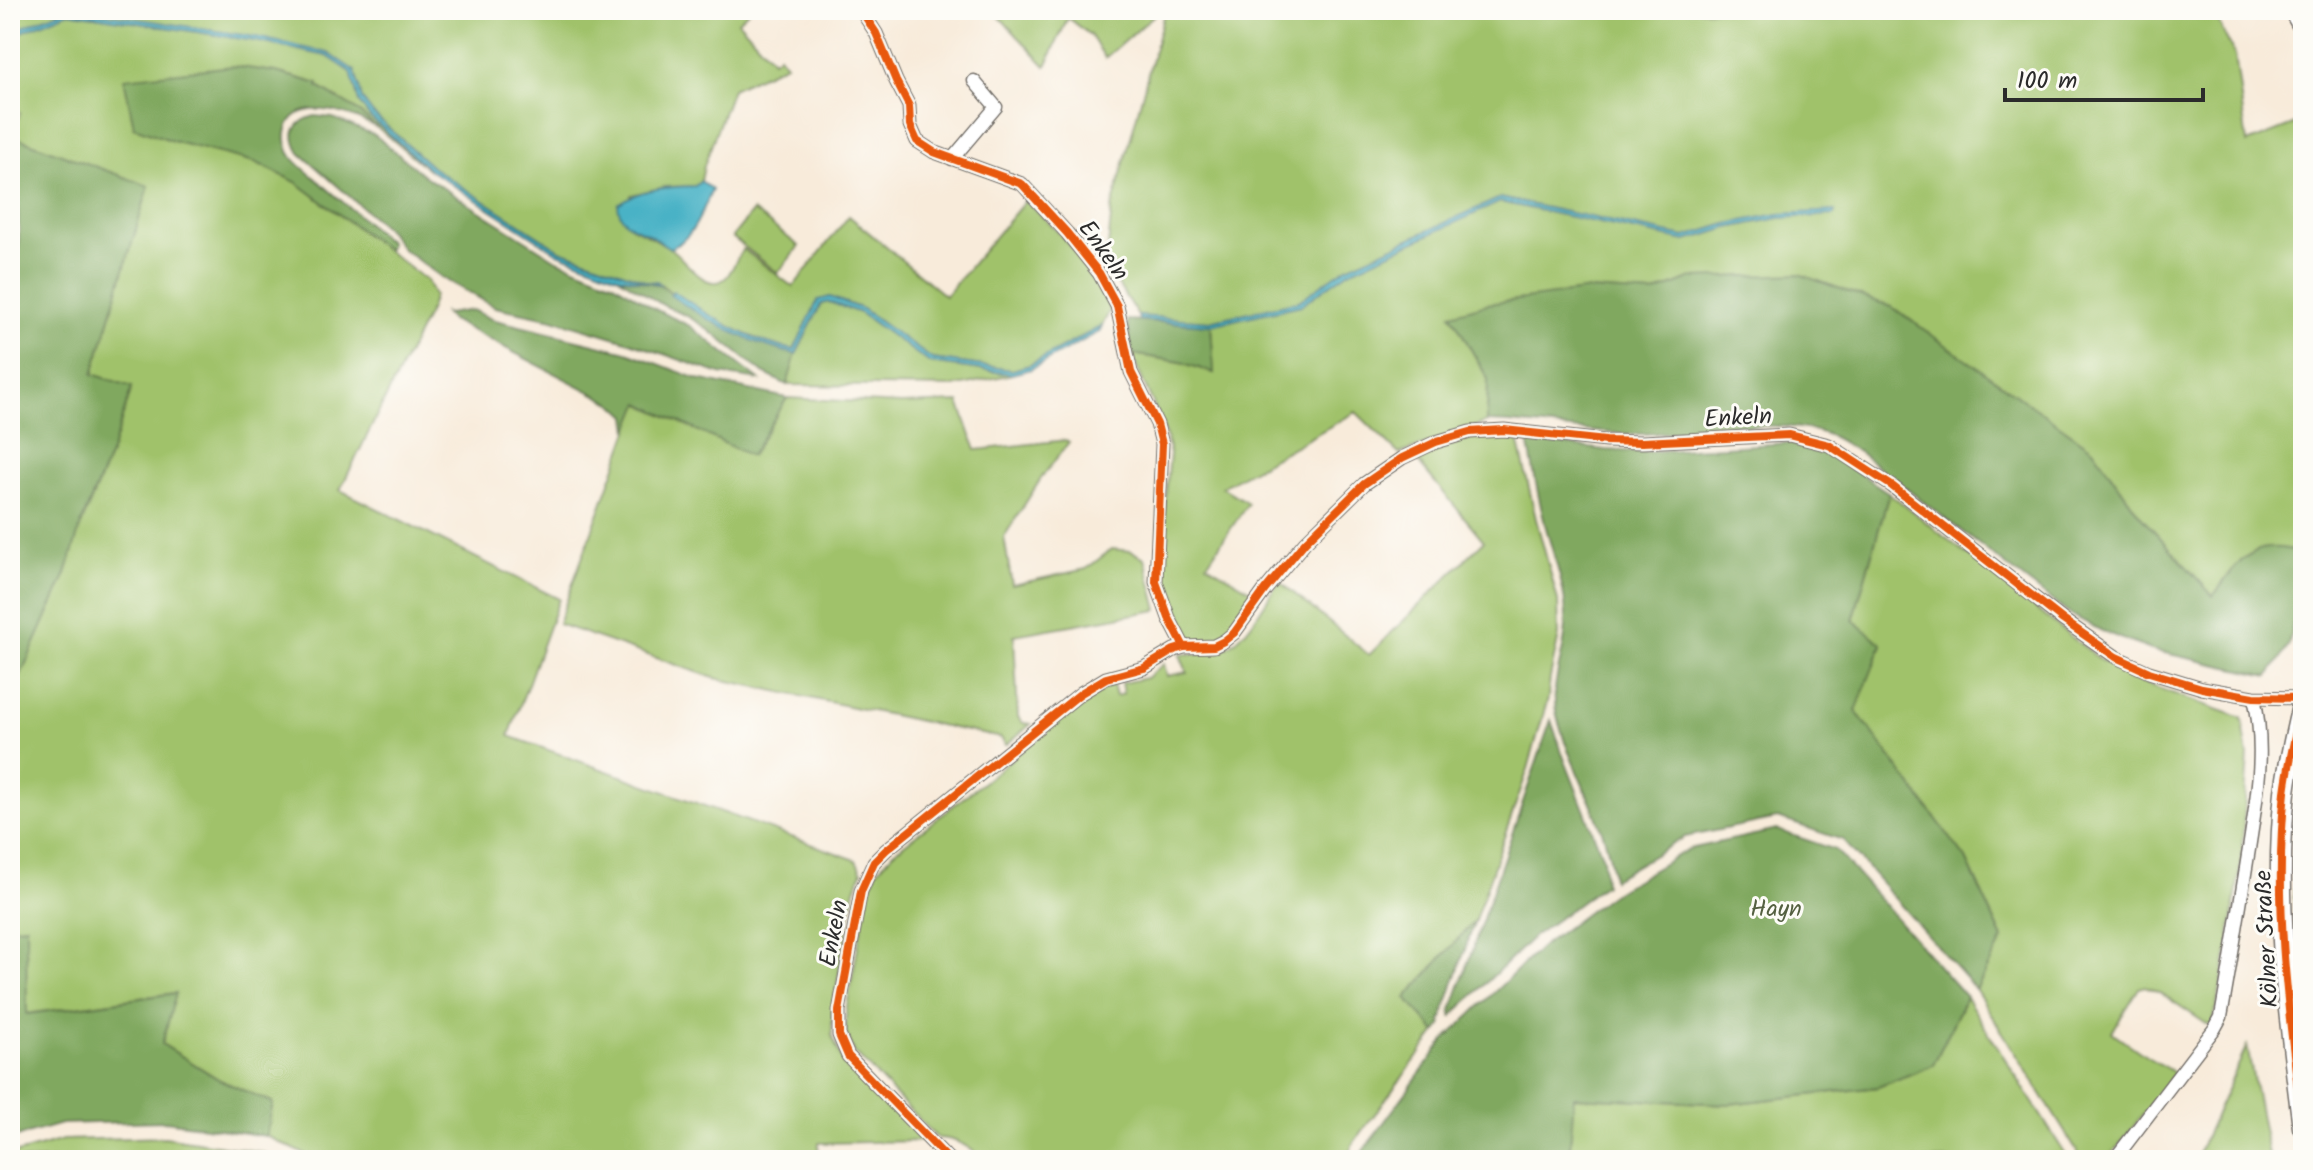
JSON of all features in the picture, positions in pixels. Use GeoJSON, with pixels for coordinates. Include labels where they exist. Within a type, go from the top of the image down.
{"type":"FeatureCollection","features":[{"type":"Feature","properties":{"kind":"main road"},"geometry":{"type":"LineString","coordinates":[[2294,10],[2303,26]]}},
{"type":"Feature","properties":{"kind":"main road","name":"Kölner Straße"},"geometry":{"type":"LineString","coordinates":[[2303,700],[2285,791],[2281,873],[2287,993],[2303,1127]]}},
{"type":"Feature","properties":{"kind":"street","name":"Enkeln"},"geometry":{"type":"LineString","coordinates":[[861,10],[876,33],[909,106],[910,125],[915,138],[927,149],[1022,184],[1084,253],[1113,295],[1120,313],[1131,372],[1160,435],[1162,463],[1156,582],[1184,647]]}},
{"type":"Feature","properties":{"kind":"street"},"geometry":{"type":"LineString","coordinates":[[952,159],[996,107],[974,81]]}},
{"type":"Feature","properties":{"kind":"street","name":"Enkeln"},"geometry":{"type":"LineString","coordinates":[[949,1160],[848,1056],[839,1035],[839,1011],[861,891],[874,862],[1081,693],[1106,678],[1144,668],[1184,647],[1214,646],[1234,633],[1285,566],[1349,497],[1376,475],[1436,442],[1461,434],[1521,431],[1642,442],[1789,435],[1829,445],[1903,494],[2063,620],[2116,657],[2176,681],[2220,692],[2303,700]]}},
{"type":"Feature","properties":{"kind":"street","name":"Kölner Straße"},"geometry":{"type":"LineString","coordinates":[[2114,1160],[2221,1017],[2260,771],[2261,741],[2254,697]]}},
{"type":"Feature","properties":{"kind":"green space"},"geometry":{"type":"Polygon","coordinates":[[[10,10],[64,10],[21,28],[10,28],[10,10]]]}},
{"type":"Feature","properties":{"kind":"green space"},"geometry":{"type":"Polygon","coordinates":[[[81,10],[750,10],[738,21],[773,60],[779,55],[786,64],[732,89],[701,181],[696,186],[665,187],[631,195],[632,227],[676,253],[709,281],[726,278],[743,249],[793,287],[849,216],[945,296],[1025,201],[1074,251],[1095,279],[1110,310],[1102,326],[1030,365],[1012,370],[932,359],[862,309],[830,297],[818,301],[794,350],[778,346],[716,319],[657,281],[650,282],[560,250],[432,167],[373,114],[362,99],[355,71],[328,53],[81,10]]]}},
{"type":"Feature","properties":{"kind":"green space"},"geometry":{"type":"Polygon","coordinates":[[[993,10],[1160,10],[1105,58],[1091,36],[1068,18],[1046,66],[993,10]]]}},
{"type":"Feature","properties":{"kind":"green space"},"geometry":{"type":"Polygon","coordinates":[[[1165,10],[2212,10],[2235,55],[2247,143],[2303,121],[2303,553],[2272,549],[2249,556],[2231,572],[2213,597],[2139,514],[2093,449],[1995,380],[1692,278],[1653,294],[1590,290],[1451,314],[1488,379],[1487,422],[1399,454],[1356,412],[1222,487],[1248,503],[1207,564],[1257,594],[1225,635],[1213,641],[1195,641],[1181,632],[1162,587],[1160,559],[1170,454],[1159,416],[1132,354],[1181,362],[1214,373],[1211,325],[1301,305],[1349,271],[1500,202],[1686,241],[1728,228],[1834,211],[1727,224],[1685,237],[1500,198],[1347,267],[1299,301],[1210,321],[1138,316],[1106,266],[1112,208],[1165,10]]]}},
{"type":"Feature","properties":{"kind":"green space"},"geometry":{"type":"Polygon","coordinates":[[[69,12],[255,41],[327,56],[351,72],[359,102],[370,117],[429,170],[355,109],[318,84],[276,72],[135,127],[176,142],[255,162],[296,182],[427,281],[434,295],[430,309],[340,490],[559,599],[509,736],[856,860],[862,872],[855,889],[832,1010],[832,1036],[842,1060],[925,1141],[819,1143],[817,1160],[317,1160],[266,1136],[272,1103],[220,1080],[162,1044],[175,993],[26,1014],[26,926],[10,928],[10,699],[111,452],[132,388],[93,375],[148,187],[15,137],[14,128],[20,113],[10,102],[10,32],[22,32],[69,12]]]}},
{"type":"Feature","properties":{"kind":"green space"},"geometry":{"type":"Polygon","coordinates":[[[233,66],[276,72],[319,84],[318,87],[355,109],[379,129],[357,118],[315,110],[293,118],[286,140],[296,161],[390,243],[387,250],[296,182],[255,162],[176,142],[134,127],[124,78],[233,66]]]}},
{"type":"Feature","properties":{"kind":"green space"},"geometry":{"type":"Polygon","coordinates":[[[315,116],[333,118],[375,135],[426,177],[555,259],[614,283],[690,326],[759,380],[720,374],[553,319],[495,307],[444,279],[401,248],[389,231],[300,153],[294,135],[298,125],[315,116]]]}},
{"type":"Feature","properties":{"kind":"green space"},"geometry":{"type":"Polygon","coordinates":[[[15,137],[149,186],[93,374],[132,387],[111,452],[82,521],[66,574],[10,699],[10,332],[19,293],[15,137]]]}},
{"type":"Feature","properties":{"kind":"green space"},"geometry":{"type":"Polygon","coordinates":[[[753,211],[799,246],[778,273],[732,237],[753,211]]]}},
{"type":"Feature","properties":{"kind":"green space"},"geometry":{"type":"Polygon","coordinates":[[[1799,274],[1892,307],[2093,449],[2139,514],[2213,596],[2240,563],[2259,550],[2271,548],[2303,553],[2303,576],[2288,647],[2269,676],[2151,650],[2102,631],[2068,613],[1859,452],[1826,434],[1783,426],[1759,426],[1622,434],[1487,422],[1488,379],[1451,314],[1487,304],[1590,290],[1653,294],[1692,278],[1799,274]]]}},
{"type":"Feature","properties":{"kind":"green space"},"geometry":{"type":"Polygon","coordinates":[[[617,276],[660,285],[686,305],[731,331],[763,345],[796,354],[787,385],[763,373],[705,327],[617,276]]]}},
{"type":"Feature","properties":{"kind":"green space"},"geometry":{"type":"Polygon","coordinates":[[[829,302],[860,313],[930,363],[1012,374],[954,387],[787,385],[793,361],[821,304],[829,302]]]}},
{"type":"Feature","properties":{"kind":"green space"},"geometry":{"type":"Polygon","coordinates":[[[472,310],[491,319],[627,352],[698,379],[787,398],[751,456],[640,403],[629,430],[627,416],[614,404],[451,320],[443,312],[472,310]]]}},
{"type":"Feature","properties":{"kind":"green space"},"geometry":{"type":"Polygon","coordinates":[[[1127,320],[1211,325],[1214,373],[1181,362],[1132,354],[1127,320]]]}},
{"type":"Feature","properties":{"kind":"green space"},"geometry":{"type":"Polygon","coordinates":[[[787,398],[901,404],[959,402],[976,450],[1066,440],[1069,442],[1042,477],[1004,537],[1012,585],[1086,569],[1112,549],[1131,551],[1145,558],[1158,610],[1014,635],[1018,717],[1023,723],[1031,724],[1006,745],[1001,738],[714,678],[558,624],[639,403],[751,456],[787,398]]]}},
{"type":"Feature","properties":{"kind":"green space"},"geometry":{"type":"Polygon","coordinates":[[[1489,436],[1518,439],[1558,601],[1559,635],[1548,698],[1528,769],[1475,920],[1406,998],[1436,1032],[1352,1145],[1349,1160],[984,1160],[962,1144],[937,1138],[854,1052],[846,1033],[846,1011],[868,893],[877,871],[893,853],[1085,698],[1113,685],[1116,696],[1123,694],[1121,683],[1146,678],[1164,664],[1167,676],[1187,672],[1180,655],[1217,652],[1237,640],[1253,622],[1279,581],[1369,655],[1484,541],[1414,457],[1442,446],[1489,436]]]}},
{"type":"Feature","properties":{"kind":"green space"},"geometry":{"type":"Polygon","coordinates":[[[1528,440],[1643,452],[1788,443],[1830,454],[1889,493],[1853,620],[1882,644],[1856,711],[1966,859],[2003,939],[1976,990],[1843,840],[1778,818],[1685,837],[1613,879],[1604,837],[1569,753],[1556,711],[1555,688],[1566,632],[1565,608],[1528,440]]]}},
{"type":"Feature","properties":{"kind":"green space"},"geometry":{"type":"Polygon","coordinates":[[[1889,493],[2102,661],[2141,682],[2242,718],[2248,755],[2241,862],[2213,1024],[2208,1025],[2159,992],[2145,986],[2139,988],[2112,1032],[2175,1073],[2108,1159],[2081,1158],[1976,990],[2003,939],[1966,859],[1855,711],[1882,645],[1853,621],[1889,493]]]}},
{"type":"Feature","properties":{"kind":"green space"},"geometry":{"type":"Polygon","coordinates":[[[1551,720],[1603,858],[1605,884],[1533,937],[1452,1016],[1451,1012],[1551,720]]]}},
{"type":"Feature","properties":{"kind":"green space"},"geometry":{"type":"Polygon","coordinates":[[[2303,755],[2297,829],[2303,835],[2303,1032],[2297,963],[2294,859],[2303,755]]]}},
{"type":"Feature","properties":{"kind":"green space","name":"Hayn"},"geometry":{"type":"Polygon","coordinates":[[[1777,830],[1836,850],[1966,997],[1933,1065],[1878,1087],[1729,1104],[1574,1097],[1569,1160],[1361,1160],[1363,1151],[1445,1040],[1541,947],[1612,894],[1689,849],[1777,830]]]}},
{"type":"Feature","properties":{"kind":"green space"},"geometry":{"type":"Polygon","coordinates":[[[1475,920],[1441,1021],[1442,1026],[1436,1032],[1406,998],[1475,920]]]}},
{"type":"Feature","properties":{"kind":"green space"},"geometry":{"type":"Polygon","coordinates":[[[26,926],[27,1014],[176,993],[162,1044],[220,1080],[273,1103],[266,1136],[166,1121],[61,1124],[10,1139],[10,928],[26,926]]]}},
{"type":"Feature","properties":{"kind":"green space"},"geometry":{"type":"Polygon","coordinates":[[[1966,997],[2069,1160],[1569,1160],[1573,1097],[1729,1104],[1878,1087],[1933,1065],[1966,997]]]}},
{"type":"Feature","properties":{"kind":"green space"},"geometry":{"type":"Polygon","coordinates":[[[2247,1046],[2269,1160],[2195,1160],[2247,1046]]]}},
{"type":"Feature","properties":{"kind":"green space"},"geometry":{"type":"Polygon","coordinates":[[[165,1137],[261,1152],[279,1160],[10,1160],[10,1155],[63,1140],[165,1137]]]}},
{"type":"Feature","properties":{"kind":"water"},"geometry":{"type":"Polygon","coordinates":[[[64,10],[256,37],[328,53],[355,71],[362,99],[373,114],[432,167],[560,250],[660,284],[617,276],[558,253],[430,170],[370,117],[359,102],[351,72],[327,56],[255,41],[69,12],[22,32],[10,32],[10,28],[21,28],[64,10]]]}},
{"type":"Feature","properties":{"kind":"water"},"geometry":{"type":"Polygon","coordinates":[[[701,181],[712,190],[701,215],[685,238],[670,248],[630,225],[619,211],[618,204],[636,195],[665,188],[695,186],[701,181]]]}},
{"type":"Feature","properties":{"kind":"water"},"geometry":{"type":"Polygon","coordinates":[[[1500,198],[1685,237],[1727,224],[1778,214],[1835,211],[1834,215],[1779,218],[1728,228],[1686,241],[1500,202],[1349,271],[1301,305],[1211,325],[1139,320],[1138,316],[1210,321],[1299,301],[1347,267],[1500,198]]]}},
{"type":"Feature","properties":{"kind":"water"},"geometry":{"type":"Polygon","coordinates":[[[673,291],[730,327],[794,350],[818,300],[830,297],[862,309],[932,359],[1012,370],[1030,365],[1102,326],[1099,332],[1031,369],[1012,374],[930,363],[860,313],[829,302],[821,304],[796,354],[779,350],[715,323],[670,295],[673,291]]]}},
{"type":"Feature","properties":{"kind":"cycle path"},"geometry":{"type":"LineString","coordinates":[[861,10],[876,33],[909,106],[910,125],[917,141],[934,152],[1022,184],[1099,273],[1117,306],[1131,372],[1157,424],[1162,444],[1156,582],[1184,647]]}},
{"type":"Feature","properties":{"kind":"cycle path"},"geometry":{"type":"LineString","coordinates":[[949,1160],[848,1056],[839,1035],[839,1011],[861,891],[874,862],[1081,693],[1106,678],[1144,668],[1174,650],[1214,646],[1224,641],[1234,633],[1305,542],[1364,484],[1402,458],[1436,442],[1470,432],[1504,430],[1642,442],[1789,435],[1829,445],[1892,486],[2063,620],[2116,657],[2149,672],[2202,688],[2254,697],[2303,698]]}},
{"type":"Feature","properties":{"kind":"cycle path"},"geometry":{"type":"LineString","coordinates":[[2303,702],[2285,792],[2281,876],[2284,960],[2303,1127]]}}]}
